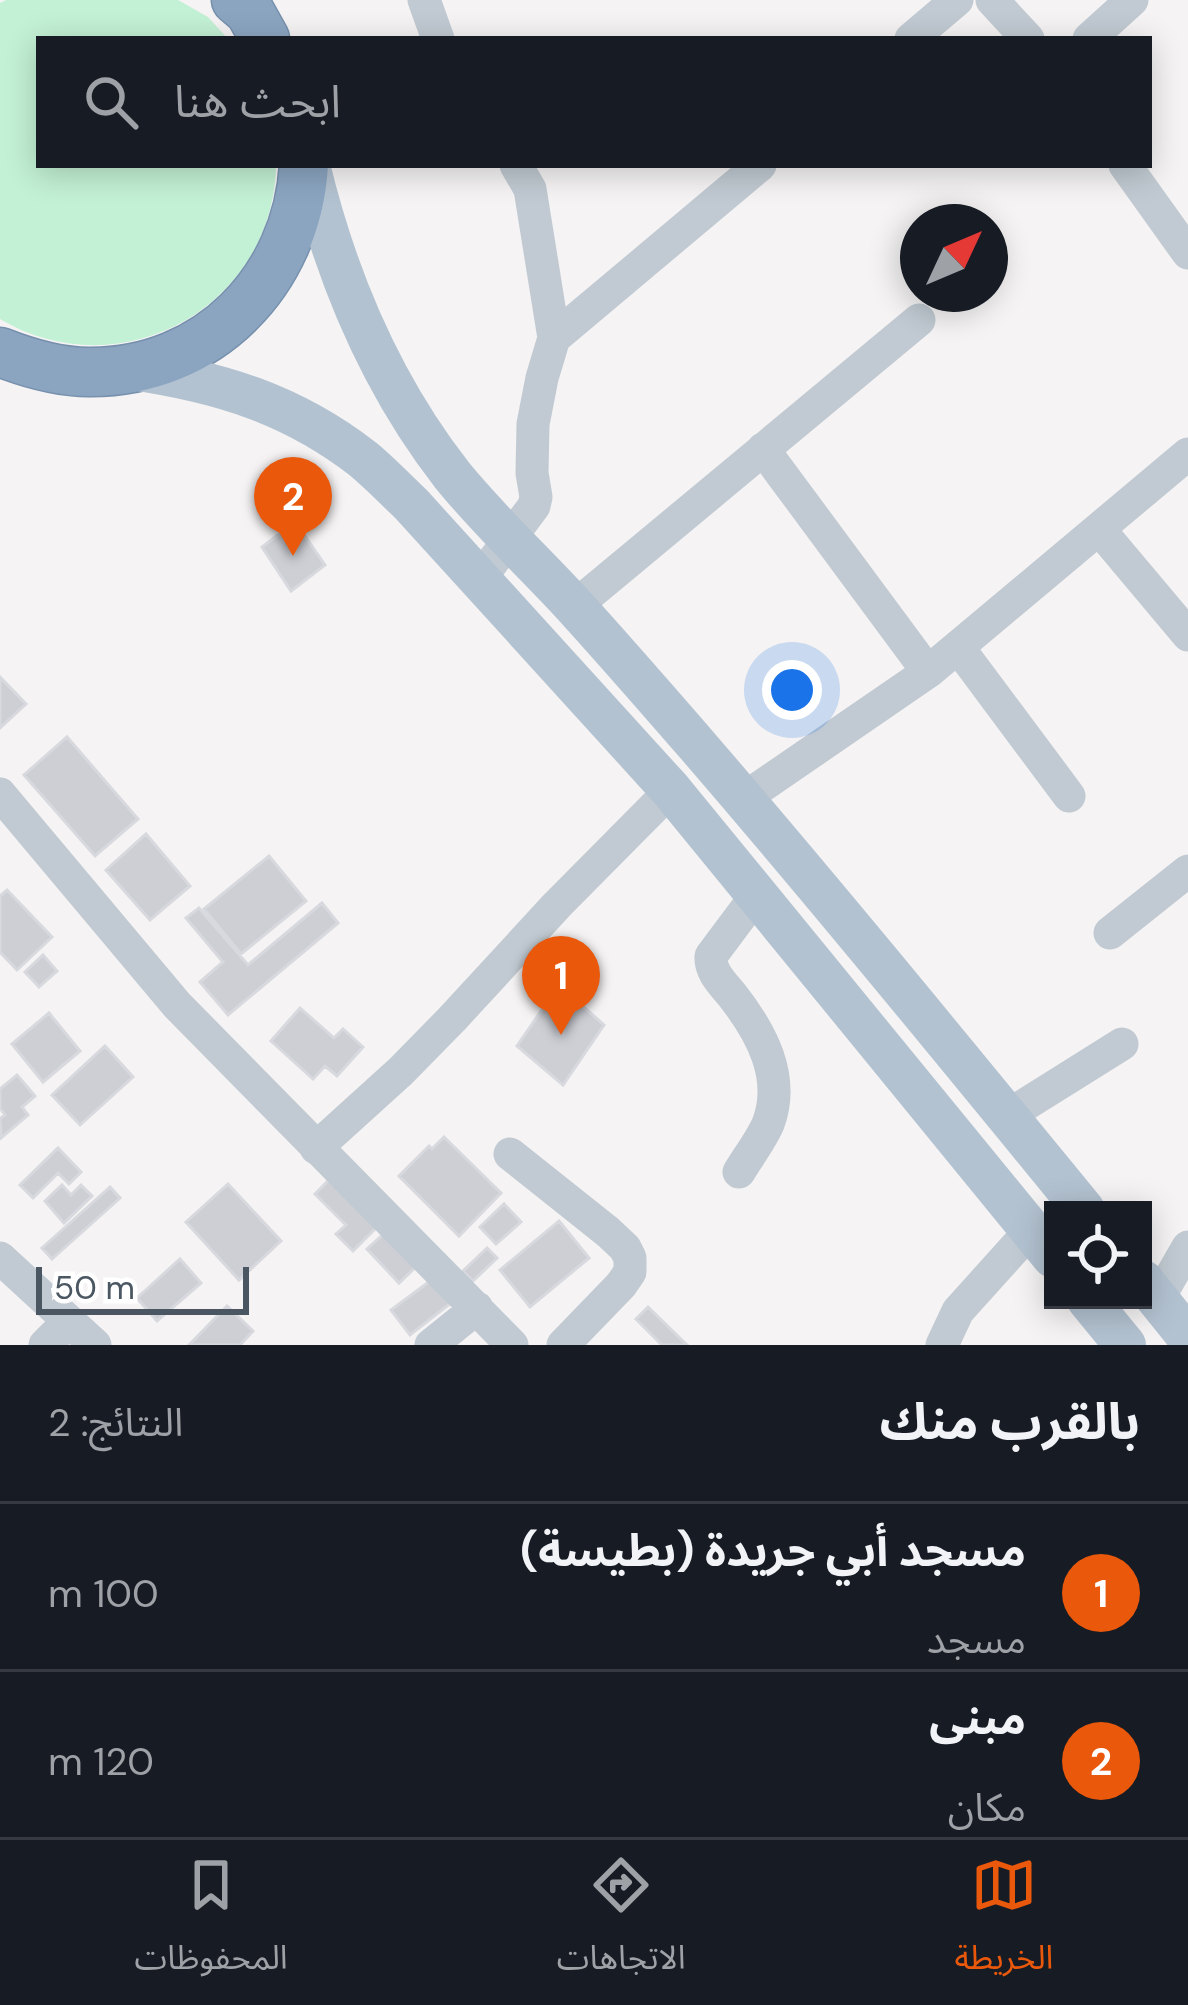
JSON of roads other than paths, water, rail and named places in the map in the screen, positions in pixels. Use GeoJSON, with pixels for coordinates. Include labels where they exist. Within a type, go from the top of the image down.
{"type":"FeatureCollection","features":[{"type":"Feature","properties":{"kind":"highway"},"geometry":{"type":"LineString","coordinates":[[236,0],[266,36]]}},
{"type":"Feature","properties":{"kind":"highway"},"geometry":{"type":"LineString","coordinates":[[266,0],[268,36]]}},
{"type":"Feature","properties":{"kind":"highway"},"geometry":{"type":"LineString","coordinates":[[0,352],[23,374],[131,369],[173,356],[211,336],[244,308],[272,274],[291,235],[306,168]]}},
{"type":"Feature","properties":{"kind":"main road"},"geometry":{"type":"LineString","coordinates":[[307,168],[362,326],[390,380],[453,475],[743,799],[1077,1201]]}},
{"type":"Feature","properties":{"kind":"main road"},"geometry":{"type":"LineString","coordinates":[[131,369],[194,378],[255,397],[312,424],[364,460],[411,504],[671,790],[1042,1243]]}},
{"type":"Feature","properties":{"kind":"main road"},"geometry":{"type":"LineString","coordinates":[[1152,1292],[1188,1337]]}},
{"type":"Feature","properties":{"kind":"main road"},"geometry":{"type":"LineString","coordinates":[[1095,1309],[1125,1345]]}},
{"type":"Feature","properties":{"kind":"street"},"geometry":{"type":"LineString","coordinates":[[424,0],[437,36]]}},
{"type":"Feature","properties":{"kind":"street"},"geometry":{"type":"LineString","coordinates":[[915,36],[957,0]]}},
{"type":"Feature","properties":{"kind":"street"},"geometry":{"type":"LineString","coordinates":[[992,0],[1025,36]]}},
{"type":"Feature","properties":{"kind":"street"},"geometry":{"type":"LineString","coordinates":[[1092,36],[1132,0]]}},
{"type":"Feature","properties":{"kind":"street"},"geometry":{"type":"LineString","coordinates":[[479,580],[529,514],[536,497],[533,424],[554,338],[530,188],[518,168]]}},
{"type":"Feature","properties":{"kind":"street"},"geometry":{"type":"LineString","coordinates":[[554,338],[756,168]]}},
{"type":"Feature","properties":{"kind":"street"},"geometry":{"type":"LineString","coordinates":[[1127,168],[1182,230]]}},
{"type":"Feature","properties":{"kind":"street"},"geometry":{"type":"LineString","coordinates":[[574,606],[919,320]]}},
{"type":"Feature","properties":{"kind":"street"},"geometry":{"type":"LineString","coordinates":[[763,449],[928,672]]}},
{"type":"Feature","properties":{"kind":"street"},"geometry":{"type":"LineString","coordinates":[[743,799],[928,672],[1188,454]]}},
{"type":"Feature","properties":{"kind":"street"},"geometry":{"type":"LineString","coordinates":[[1099,529],[1188,635]]}},
{"type":"Feature","properties":{"kind":"street"},"geometry":{"type":"LineString","coordinates":[[958,647],[1069,796]]}},
{"type":"Feature","properties":{"kind":"street"},"geometry":{"type":"LineString","coordinates":[[316,1148],[401,1071],[671,790]]}},
{"type":"Feature","properties":{"kind":"street"},"geometry":{"type":"LineString","coordinates":[[0,794],[177,1005],[512,1345]]}},
{"type":"Feature","properties":{"kind":"street"},"geometry":{"type":"LineString","coordinates":[[1110,933],[1188,871]]}},
{"type":"Feature","properties":{"kind":"street"},"geometry":{"type":"LineString","coordinates":[[739,1172],[768,1125],[776,1090],[768,1052],[746,1012],[710,966],[711,956],[758,893]]}},
{"type":"Feature","properties":{"kind":"street"},"geometry":{"type":"LineString","coordinates":[[1007,1116],[1122,1044]]}},
{"type":"Feature","properties":{"kind":"street"},"geometry":{"type":"LineString","coordinates":[[510,1154],[608,1232],[630,1258],[630,1272],[621,1286],[563,1345]]}},
{"type":"Feature","properties":{"kind":"street"},"geometry":{"type":"LineString","coordinates":[[942,1345],[958,1311],[1042,1243]]}},
{"type":"Feature","properties":{"kind":"street"},"geometry":{"type":"LineString","coordinates":[[1152,1288],[1188,1246]]}},
{"type":"Feature","properties":{"kind":"street"},"geometry":{"type":"LineString","coordinates":[[0,1258],[57,1334],[95,1345]]}},
{"type":"Feature","properties":{"kind":"street"},"geometry":{"type":"LineString","coordinates":[[431,1345],[477,1308]]}},
{"type":"Feature","properties":{"kind":"place","name":"مبنى"},"geometry":{"type":"Point","coordinates":[293,556]}},
{"type":"Feature","properties":{"kind":"place","name":"مسجد أبي جريدة (بطيسة)"},"geometry":{"type":"Point","coordinates":[561,1035]}}]}
